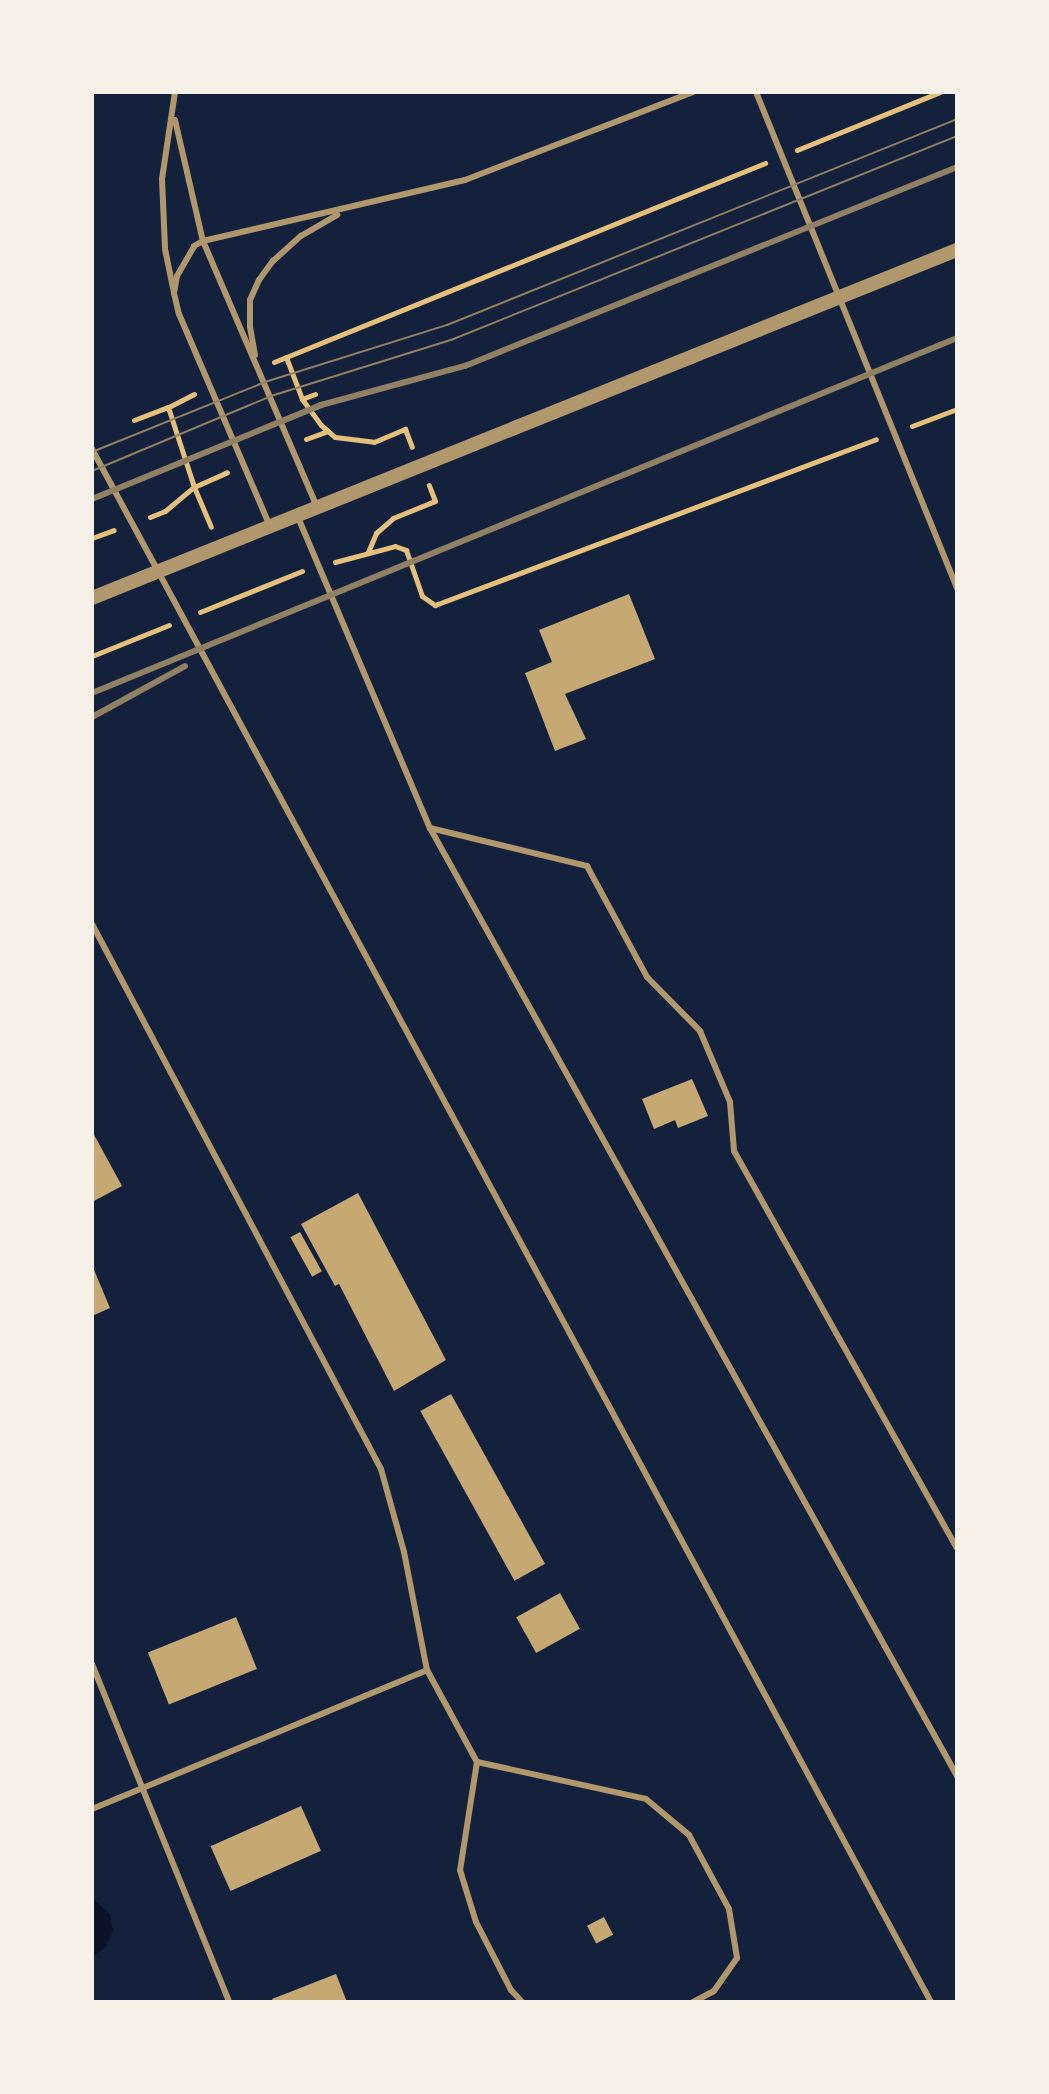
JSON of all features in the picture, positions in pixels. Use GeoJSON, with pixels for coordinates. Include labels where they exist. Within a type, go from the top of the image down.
{"type":"FeatureCollection","features":[{"type":"Feature","properties":{"kind":"street"},"geometry":{"type":"LineString","coordinates":[[92,598],[296,513],[957,250]]}},
{"type":"Feature","properties":{"kind":"lane"},"geometry":{"type":"LineString","coordinates":[[175,92],[162,179],[162,219],[174,293],[179,314],[269,524]]}},
{"type":"Feature","properties":{"kind":"lane"},"geometry":{"type":"LineString","coordinates":[[174,293],[177,276],[194,246],[203,241],[344,211],[465,180],[693,92]]}},
{"type":"Feature","properties":{"kind":"lane"},"geometry":{"type":"LineString","coordinates":[[756,92],[957,588]]}},
{"type":"Feature","properties":{"kind":"lane"},"geometry":{"type":"LineString","coordinates":[[173,112],[183,167],[203,241],[316,505]]}},
{"type":"Feature","properties":{"kind":"lane"},"geometry":{"type":"LineString","coordinates":[[258,368],[250,327],[250,300],[259,280],[273,261],[301,236],[344,211]]}},
{"type":"Feature","properties":{"kind":"lane"},"geometry":{"type":"LineString","coordinates":[[92,449],[931,2002]]}},
{"type":"Feature","properties":{"kind":"lane"},"geometry":{"type":"LineString","coordinates":[[296,513],[430,828],[957,1776]]}},
{"type":"Feature","properties":{"kind":"lane"},"geometry":{"type":"LineString","coordinates":[[430,828],[587,866],[647,977],[700,1031],[730,1102],[734,1151],[957,1548]]}},
{"type":"Feature","properties":{"kind":"lane"},"geometry":{"type":"LineString","coordinates":[[92,924],[381,1469],[404,1552],[427,1670],[477,1762],[460,1870],[476,1922],[511,1990],[522,2002]]}},
{"type":"Feature","properties":{"kind":"lane"},"geometry":{"type":"LineString","coordinates":[[92,1664],[229,2002]]}},
{"type":"Feature","properties":{"kind":"lane"},"geometry":{"type":"LineString","coordinates":[[92,1809],[427,1670]]}},
{"type":"Feature","properties":{"kind":"lane"},"geometry":{"type":"LineString","coordinates":[[477,1762],[646,1799],[689,1835],[729,1909],[737,1958],[714,1991],[693,2002]]}},
{"type":"Feature","properties":{"kind":"path"},"geometry":{"type":"LineString","coordinates":[[782,156],[940,92]]}},
{"type":"Feature","properties":{"kind":"path"},"geometry":{"type":"LineString","coordinates":[[258,368],[767,162]]}},
{"type":"Feature","properties":{"kind":"path"},"geometry":{"type":"LineString","coordinates":[[286,357],[302,399],[315,394]]}},
{"type":"Feature","properties":{"kind":"path"},"geometry":{"type":"LineString","coordinates":[[134,420],[211,385]]}},
{"type":"Feature","properties":{"kind":"path"},"geometry":{"type":"LineString","coordinates":[[168,407],[194,487],[220,545]]}},
{"type":"Feature","properties":{"kind":"path"},"geometry":{"type":"LineString","coordinates":[[909,427],[957,409]]}},
{"type":"Feature","properties":{"kind":"path"},"geometry":{"type":"LineString","coordinates":[[194,615],[319,567],[395,546],[406,550],[422,596],[435,605],[879,438]]}},
{"type":"Feature","properties":{"kind":"path"},"geometry":{"type":"LineString","coordinates":[[92,656],[180,621]]}},
{"type":"Feature","properties":{"kind":"water"},"geometry":{"type":"Polygon","coordinates":[[[92,1898],[110,1914],[113,1931],[106,1947],[92,1957],[92,1898]]]}},
{"type":"Feature","properties":{"kind":"building"},"geometry":{"type":"Polygon","coordinates":[[[629,594],[655,659],[565,694],[586,739],[555,751],[525,673],[552,662],[539,630],[629,594]]]}},
{"type":"Feature","properties":{"kind":"building"},"geometry":{"type":"Polygon","coordinates":[[[692,1079],[708,1116],[678,1128],[675,1120],[654,1129],[642,1099],[692,1079]]]}},
{"type":"Feature","properties":{"kind":"building"},"geometry":{"type":"Polygon","coordinates":[[[92,1131],[122,1186],[92,1202],[92,1131]]]}},
{"type":"Feature","properties":{"kind":"building"},"geometry":{"type":"Polygon","coordinates":[[[358,1193],[446,1360],[394,1391],[339,1284],[335,1286],[301,1224],[358,1193]]]}},
{"type":"Feature","properties":{"kind":"building"},"geometry":{"type":"Polygon","coordinates":[[[300,1232],[322,1271],[312,1277],[290,1237],[300,1232]]]}},
{"type":"Feature","properties":{"kind":"building"},"geometry":{"type":"Polygon","coordinates":[[[92,1265],[110,1308],[92,1316],[92,1265]]]}},
{"type":"Feature","properties":{"kind":"building"},"geometry":{"type":"Polygon","coordinates":[[[451,1394],[545,1564],[514,1581],[420,1411],[451,1394]]]}},
{"type":"Feature","properties":{"kind":"building"},"geometry":{"type":"Polygon","coordinates":[[[560,1593],[580,1629],[536,1653],[516,1617],[560,1593]]]}},
{"type":"Feature","properties":{"kind":"building"},"geometry":{"type":"Polygon","coordinates":[[[236,1617],[257,1669],[169,1705],[148,1653],[236,1617]]]}},
{"type":"Feature","properties":{"kind":"building"},"geometry":{"type":"Polygon","coordinates":[[[301,1806],[321,1851],[230,1891],[211,1846],[301,1806]]]}},
{"type":"Feature","properties":{"kind":"building"},"geometry":{"type":"Polygon","coordinates":[[[604,1917],[613,1935],[596,1943],[587,1926],[604,1917]]]}},
{"type":"Feature","properties":{"kind":"building"},"geometry":{"type":"Polygon","coordinates":[[[336,1974],[347,2002],[274,2002],[272,1999],[336,1974]]]}},
{"type":"Feature","properties":{"kind":"tram line"},"geometry":{"type":"LineString","coordinates":[[92,452],[265,382],[447,325],[957,119]]}},
{"type":"Feature","properties":{"kind":"tram line"},"geometry":{"type":"LineString","coordinates":[[92,471],[271,396],[451,340],[957,136]]}},
{"type":"Feature","properties":{"kind":"railway"},"geometry":{"type":"LineString","coordinates":[[92,499],[321,405],[465,366],[957,167]]}},
{"type":"Feature","properties":{"kind":"railway"},"geometry":{"type":"LineString","coordinates":[[92,693],[957,338]]}},
{"type":"Feature","properties":{"kind":"railway"},"geometry":{"type":"LineString","coordinates":[[92,717],[185,666]]}}]}
